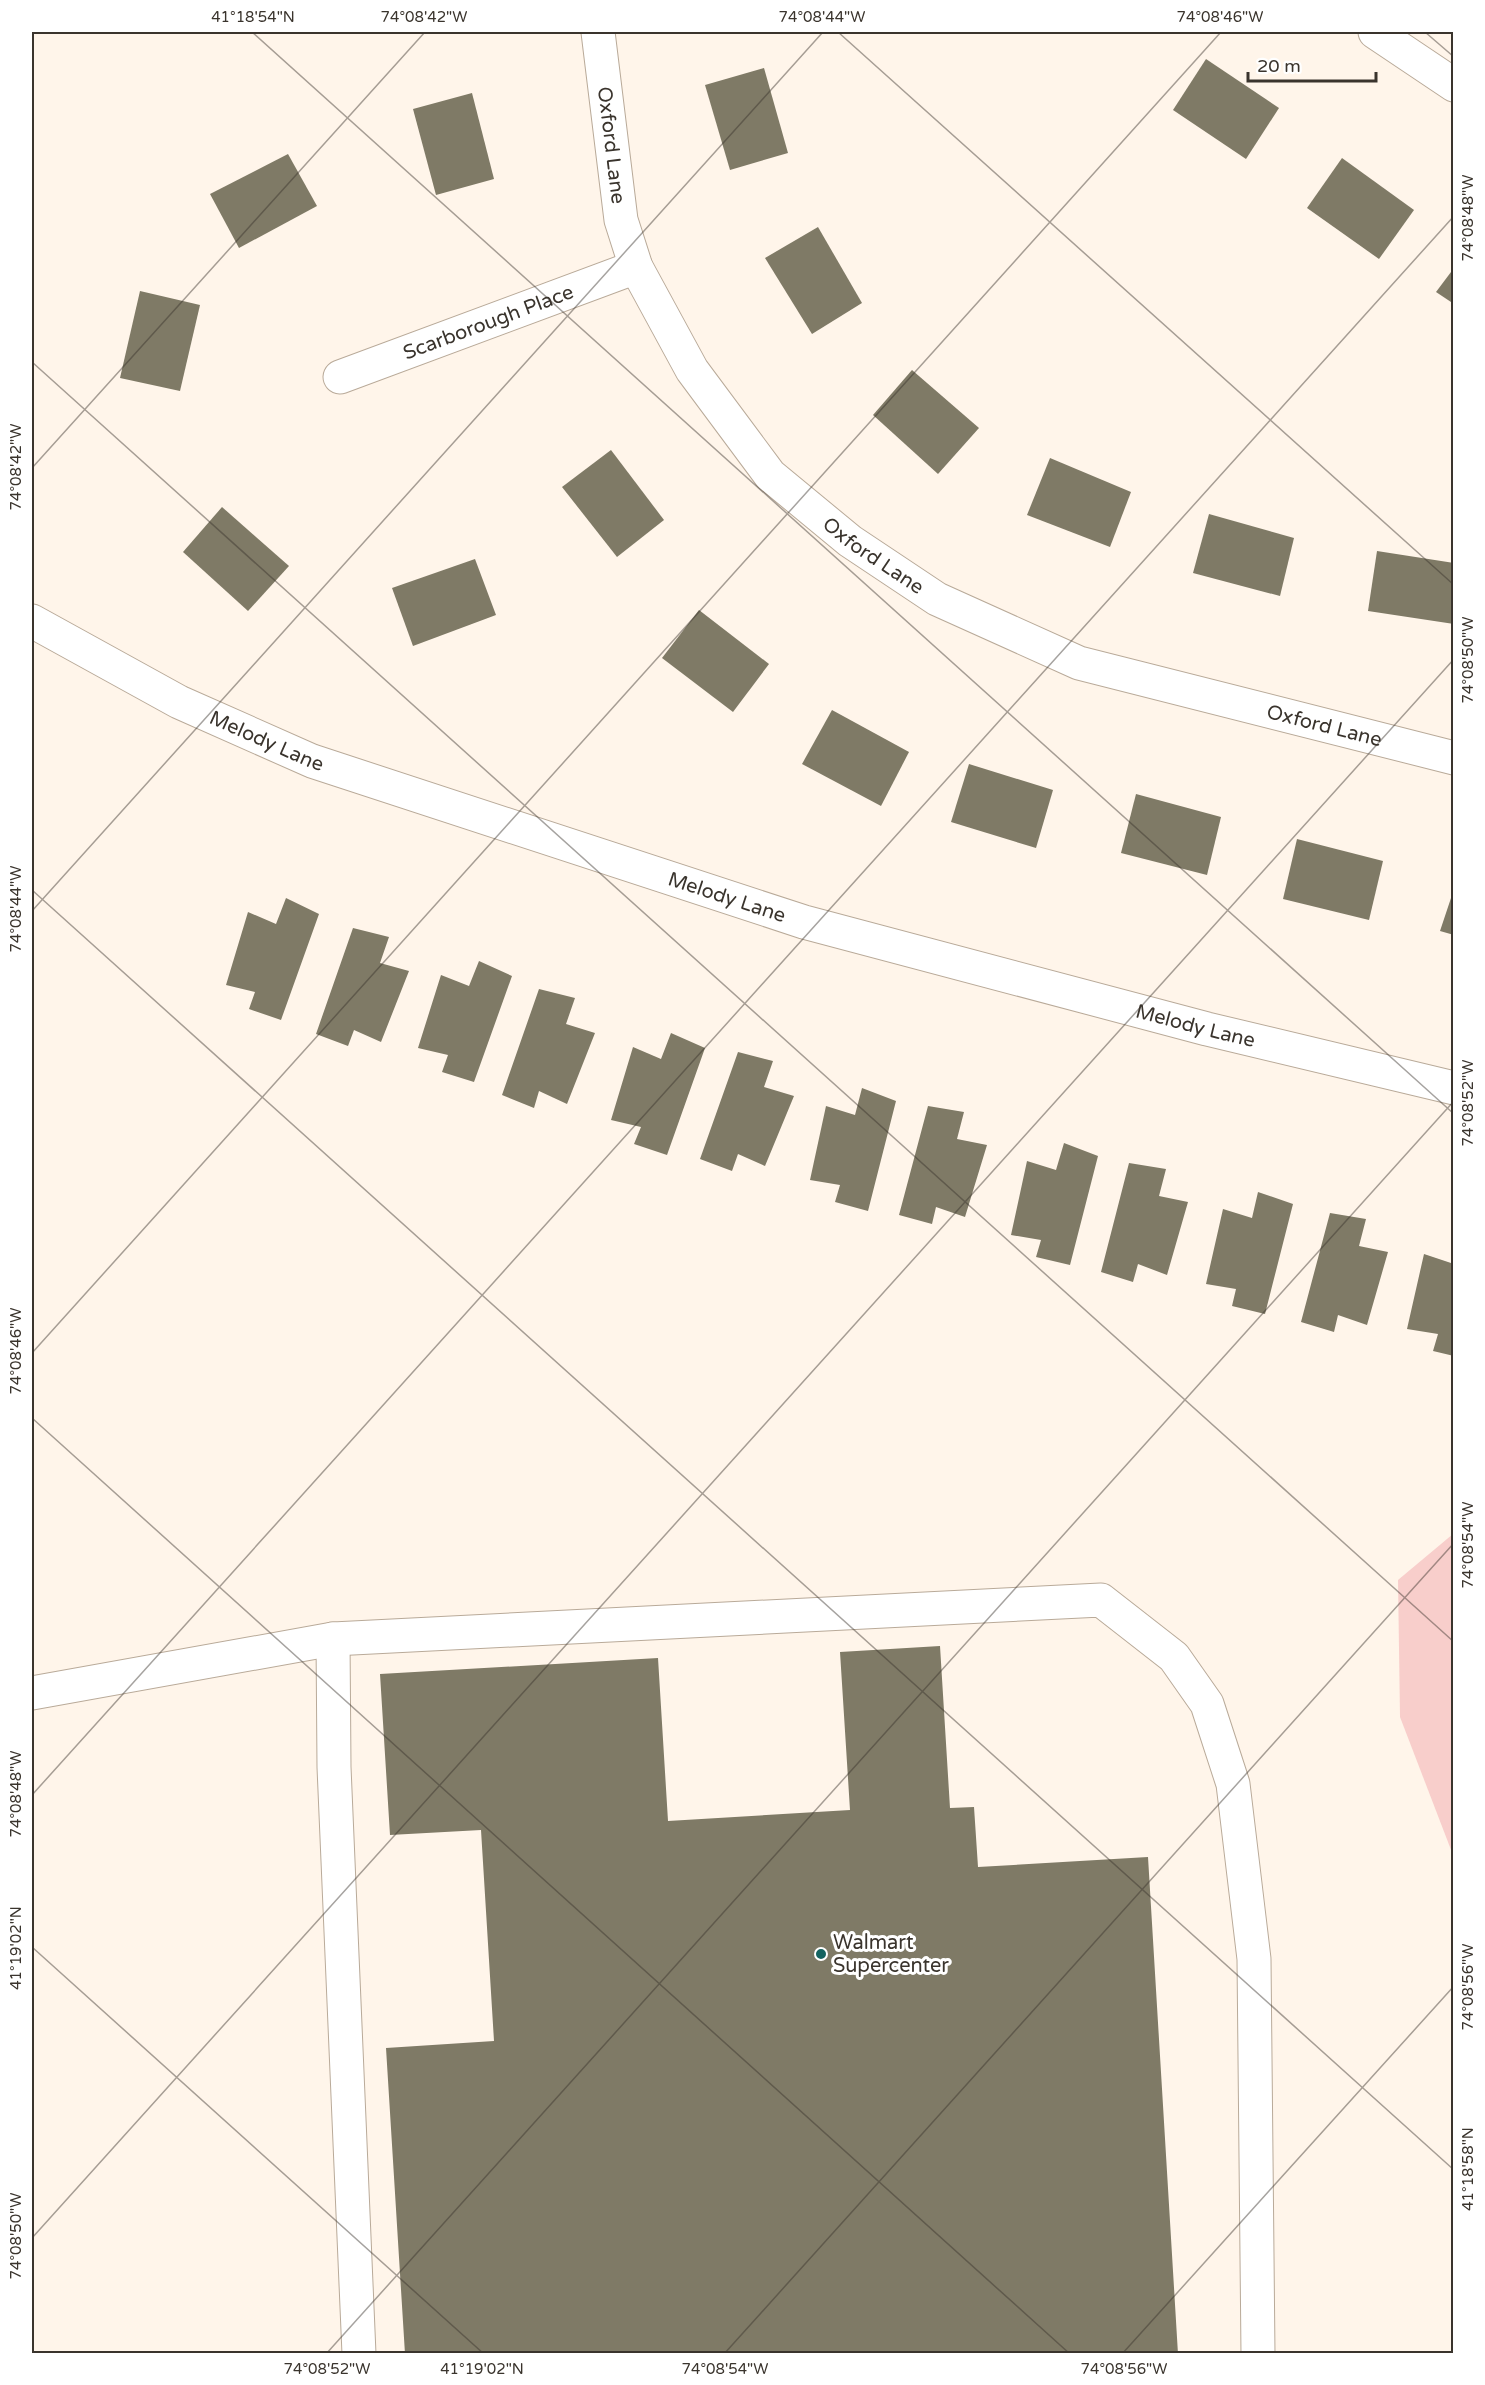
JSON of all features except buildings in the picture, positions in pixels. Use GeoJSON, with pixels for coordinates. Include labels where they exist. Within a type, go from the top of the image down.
{"type":"FeatureCollection","features":[{"type":"Feature","properties":{"kind":"street","name":"Oxford Lane"},"geometry":{"type":"LineString","coordinates":[[598,32],[621,220],[636,267],[692,370],[770,475],[850,541],[937,600],[1079,663],[1454,758]]}},
{"type":"Feature","properties":{"kind":"street"},"geometry":{"type":"LineString","coordinates":[[1375,32],[1454,85]]}},
{"type":"Feature","properties":{"kind":"street","name":"Scarborough Place"},"geometry":{"type":"LineString","coordinates":[[340,377],[636,267]]}},
{"type":"Feature","properties":{"kind":"street","name":"Melody Lane"},"geometry":{"type":"LineString","coordinates":[[32,621],[179,702],[312,761],[804,922],[1207,1029],[1454,1088]]}},
{"type":"Feature","properties":{"kind":"street"},"geometry":{"type":"LineString","coordinates":[[32,1693],[333,1640],[1101,1600],[1174,1657],[1207,1704],[1233,1784],[1254,1959],[1258,2354]]}},
{"type":"Feature","properties":{"kind":"street"},"geometry":{"type":"LineString","coordinates":[[333,1640],[334,1767],[359,2354]]}},
{"type":"Feature","properties":{"kind":"shaded area"},"geometry":{"type":"Polygon","coordinates":[[[1453,1534],[1453,1855],[1400,1717],[1398,1580],[1453,1534]]]}},
{"type":"Feature","properties":{"kind":"place","name":"Walmart Supercenter"},"geometry":{"type":"Point","coordinates":[821,1954]}}]}
